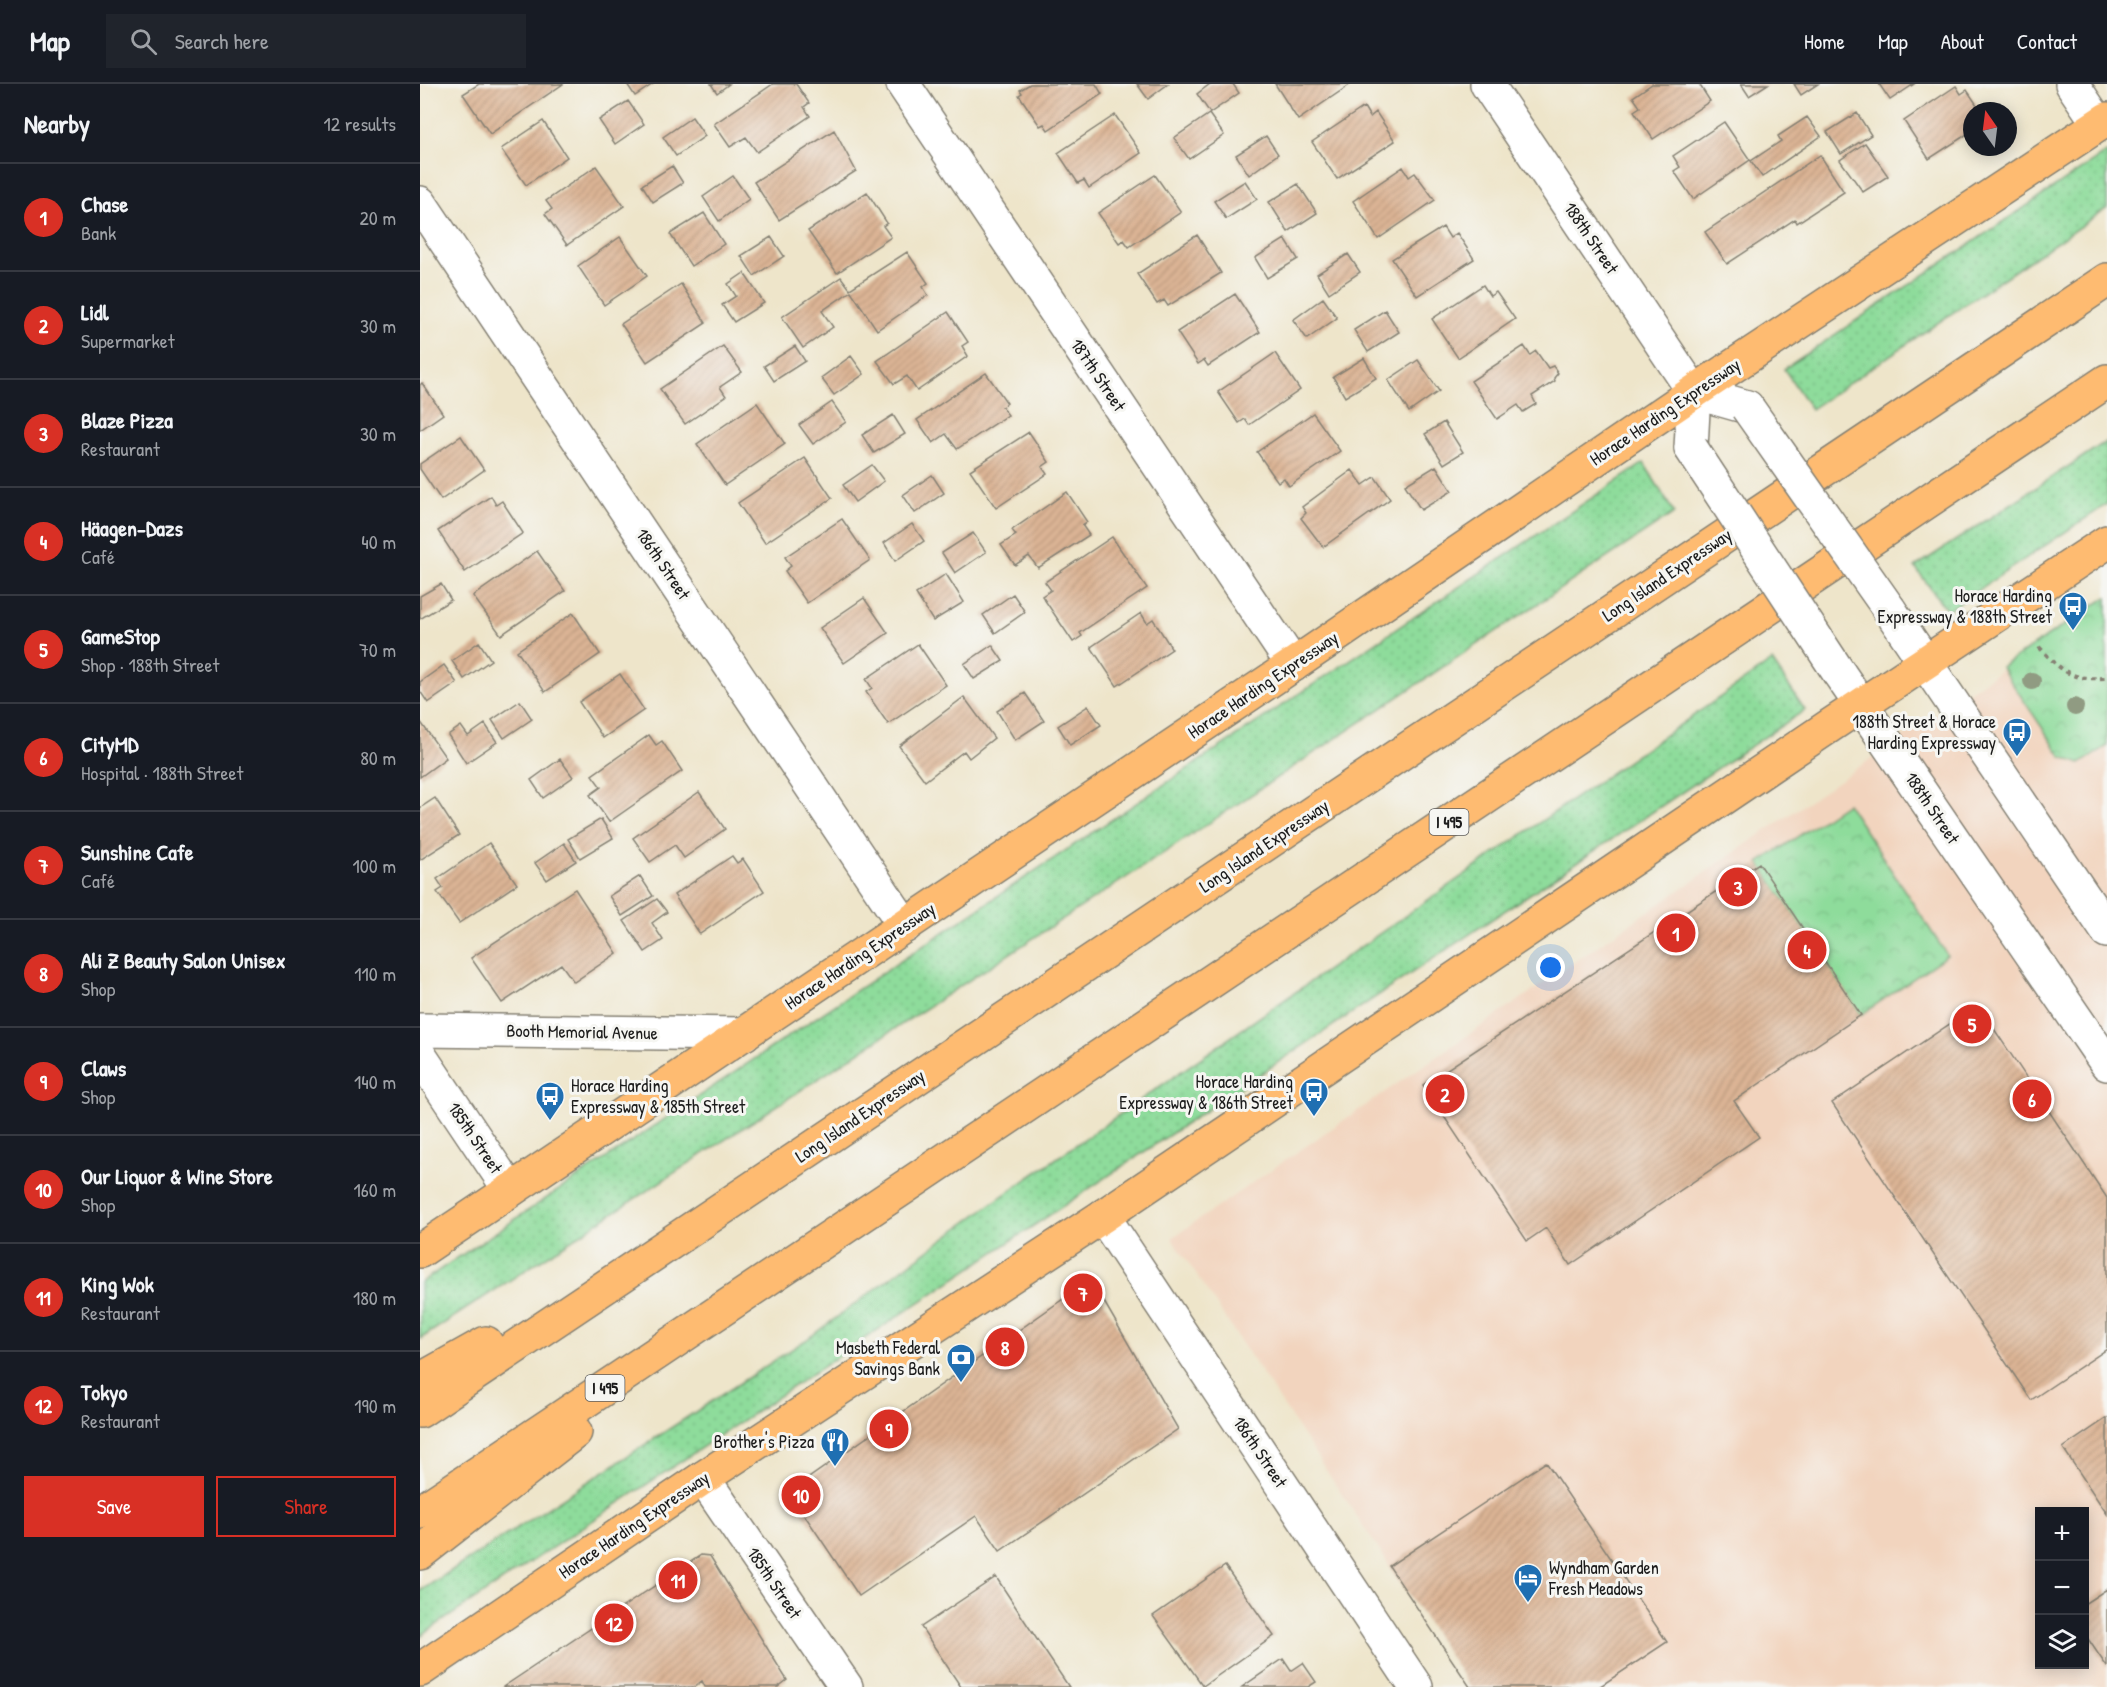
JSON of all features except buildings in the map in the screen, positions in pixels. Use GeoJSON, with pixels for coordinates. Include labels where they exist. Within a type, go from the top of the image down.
{"type":"FeatureCollection","features":[{"type":"Feature","properties":{"kind":"main road","name":"Horace Harding Expressway"},"geometry":{"type":"LineString","coordinates":[[420,1251],[1293,665],[1694,392],[2103,122]]}},
{"type":"Feature","properties":{"kind":"main road","name":"Long Island Expressway"},"geometry":{"type":"LineString","coordinates":[[420,1411],[2107,280]]}},
{"type":"Feature","properties":{"kind":"main road","name":"I 495"},"geometry":{"type":"LineString","coordinates":[[420,1512],[2107,381]]}},
{"type":"Feature","properties":{"kind":"main road","name":"Horace Harding Expressway"},"geometry":{"type":"LineString","coordinates":[[420,1670],[703,1478],[1103,1216],[1862,704],[2107,542]]}},
{"type":"Feature","properties":{"kind":"main road"},"geometry":{"type":"LineString","coordinates":[[420,1380],[705,1221]]}},
{"type":"Feature","properties":{"kind":"main road"},"geometry":{"type":"LineString","coordinates":[[420,1553],[791,1263]]}},
{"type":"Feature","properties":{"kind":"street","name":"187th Street"},"geometry":{"type":"LineString","coordinates":[[903,84],[1293,665]]}},
{"type":"Feature","properties":{"kind":"street","name":"188th Street"},"geometry":{"type":"LineString","coordinates":[[1487,84],[1694,392],[1691,448],[1839,674],[1862,704],[2107,1064]]}},
{"type":"Feature","properties":{"kind":"street"},"geometry":{"type":"LineString","coordinates":[[2072,84],[2103,122]]}},
{"type":"Feature","properties":{"kind":"street","name":"186th Street"},"geometry":{"type":"LineString","coordinates":[[420,203],[905,926]]}},
{"type":"Feature","properties":{"kind":"street"},"geometry":{"type":"LineString","coordinates":[[1694,392],[1747,407],[1926,662],[2107,931]]}},
{"type":"Feature","properties":{"kind":"street","name":"Booth Memorial Avenue"},"geometry":{"type":"LineString","coordinates":[[420,1030],[744,1034]]}},
{"type":"Feature","properties":{"kind":"street","name":"185th Street"},"geometry":{"type":"LineString","coordinates":[[420,1056],[510,1190]]}},
{"type":"Feature","properties":{"kind":"street","name":"186th Street"},"geometry":{"type":"LineString","coordinates":[[1103,1216],[1416,1687]]}},
{"type":"Feature","properties":{"kind":"street","name":"185th Street"},"geometry":{"type":"LineString","coordinates":[[703,1478],[846,1687]]}},
{"type":"Feature","properties":{"kind":"path"},"geometry":{"type":"LineString","coordinates":[[2039,647],[2057,665],[2080,679],[2107,678]]}},
{"type":"Feature","properties":{"kind":"shaded area"},"geometry":{"type":"Polygon","coordinates":[[[2107,597],[2107,1687],[1470,1687],[1172,1238],[2107,597]]]}},
{"type":"Feature","properties":{"kind":"green space"},"geometry":{"type":"Polygon","coordinates":[[[2107,152],[2107,208],[1811,409],[1784,369],[2107,152]]]}},
{"type":"Feature","properties":{"kind":"green space"},"geometry":{"type":"Polygon","coordinates":[[[2107,441],[2107,504],[1947,611],[1915,567],[2107,441]]]}},
{"type":"Feature","properties":{"kind":"green space"},"geometry":{"type":"Polygon","coordinates":[[[1644,463],[1674,513],[1173,847],[420,1339],[420,1283],[1644,463]]]}},
{"type":"Feature","properties":{"kind":"green space"},"geometry":{"type":"Polygon","coordinates":[[[2107,597],[2107,746],[2080,764],[2062,757],[2001,667],[2107,597]]]}},
{"type":"Feature","properties":{"kind":"green space"},"geometry":{"type":"Polygon","coordinates":[[[1772,661],[1805,710],[420,1636],[420,1591],[806,1340],[995,1201],[1772,661]]]}},
{"type":"Feature","properties":{"kind":"green space"},"geometry":{"type":"Polygon","coordinates":[[[1847,803],[1947,955],[1861,1015],[1759,863],[1847,803]]]}},
{"type":"Feature","properties":{"kind":"place","name":"Horace Harding Expressway & 188th Street"},"geometry":{"type":"Point","coordinates":[2073,632]}},
{"type":"Feature","properties":{"kind":"place","name":"188th Street & Horace Harding Expressway"},"geometry":{"type":"Point","coordinates":[2017,758]}},
{"type":"Feature","properties":{"kind":"place","name":"Blaze Pizza"},"geometry":{"type":"Point","coordinates":[1738,887]}},
{"type":"Feature","properties":{"kind":"place","name":"Chase"},"geometry":{"type":"Point","coordinates":[1676,933]}},
{"type":"Feature","properties":{"kind":"place","name":"Häagen-Dazs"},"geometry":{"type":"Point","coordinates":[1807,950]}},
{"type":"Feature","properties":{"kind":"place","name":"GameStop"},"geometry":{"type":"Point","coordinates":[1972,1024]}},
{"type":"Feature","properties":{"kind":"place","name":"Lidl"},"geometry":{"type":"Point","coordinates":[1445,1094]}},
{"type":"Feature","properties":{"kind":"place","name":"CityMD"},"geometry":{"type":"Point","coordinates":[2032,1099]}},
{"type":"Feature","properties":{"kind":"place","name":"Horace Harding Expressway & 186th Street"},"geometry":{"type":"Point","coordinates":[1314,1118]}},
{"type":"Feature","properties":{"kind":"place","name":"Horace Harding Expressway & 185th Street"},"geometry":{"type":"Point","coordinates":[550,1122]}},
{"type":"Feature","properties":{"kind":"place","name":"Sunshine Cafe"},"geometry":{"type":"Point","coordinates":[1083,1293]}},
{"type":"Feature","properties":{"kind":"place","name":"Ali Z Beauty Salon Unisex"},"geometry":{"type":"Point","coordinates":[1005,1347]}},
{"type":"Feature","properties":{"kind":"place","name":"Masbeth Federal Savings Bank"},"geometry":{"type":"Point","coordinates":[961,1384]}},
{"type":"Feature","properties":{"kind":"place","name":"Claws"},"geometry":{"type":"Point","coordinates":[889,1429]}},
{"type":"Feature","properties":{"kind":"place","name":"Brother's Pizza"},"geometry":{"type":"Point","coordinates":[835,1468]}},
{"type":"Feature","properties":{"kind":"place","name":"Our Liquor & Wine Store"},"geometry":{"type":"Point","coordinates":[801,1495]}},
{"type":"Feature","properties":{"kind":"place","name":"King Wok"},"geometry":{"type":"Point","coordinates":[678,1580]}},
{"type":"Feature","properties":{"kind":"place","name":"Wyndham Garden Fresh Meadows"},"geometry":{"type":"Point","coordinates":[1528,1604]}},
{"type":"Feature","properties":{"kind":"place","name":"Tokyo"},"geometry":{"type":"Point","coordinates":[614,1623]}}]}
